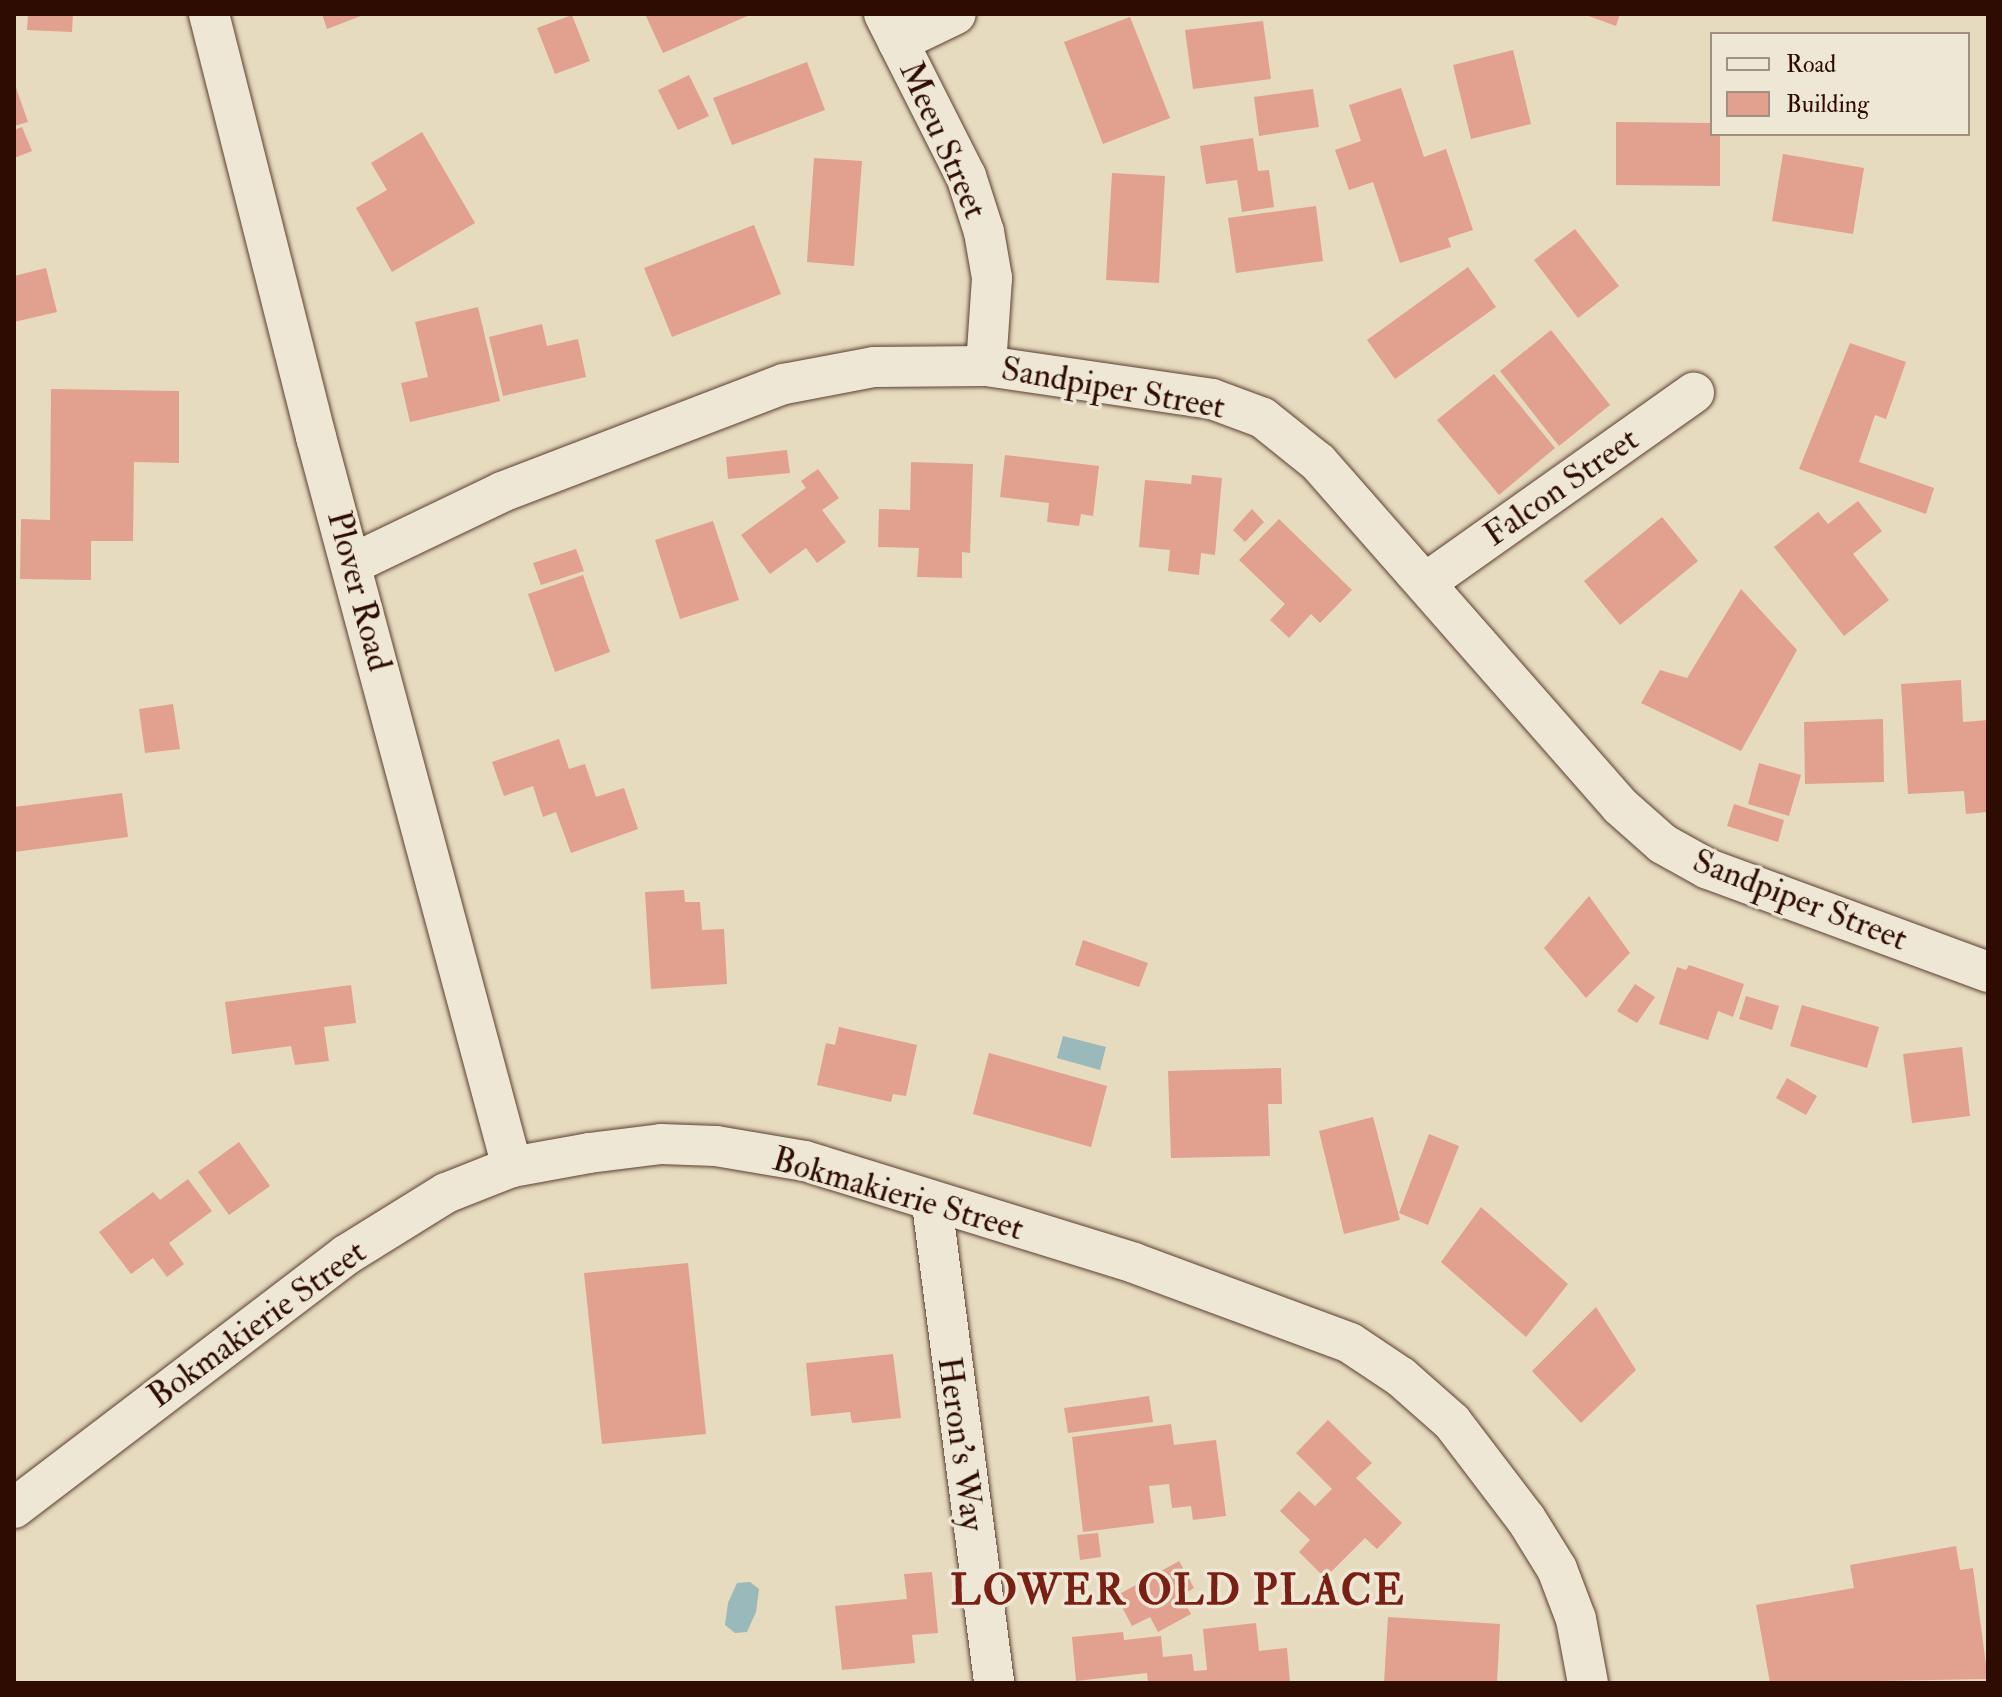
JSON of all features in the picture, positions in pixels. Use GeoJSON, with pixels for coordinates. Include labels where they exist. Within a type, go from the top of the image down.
{"type":"FeatureCollection","features":[{"type":"Feature","properties":{"kind":"street","name":"Plover Road"},"geometry":{"type":"LineString","coordinates":[[209,14],[512,1167]]}},
{"type":"Feature","properties":{"kind":"street"},"geometry":{"type":"LineString","coordinates":[[891,28],[956,14]]}},
{"type":"Feature","properties":{"kind":"street","name":"Meeu Street"},"geometry":{"type":"LineString","coordinates":[[891,28],[966,176],[984,232],[992,278],[986,366]]}},
{"type":"Feature","properties":{"kind":"street","name":"Sandpiper Street"},"geometry":{"type":"LineString","coordinates":[[352,564],[502,492],[784,384],[874,367],[986,366],[1212,399],[1263,418],[1318,462],[1428,581],[1620,806],[1663,844],[1708,869],[1988,972]]}},
{"type":"Feature","properties":{"kind":"street","name":"Falcon Street"},"geometry":{"type":"LineString","coordinates":[[1428,581],[1694,393]]}},
{"type":"Feature","properties":{"kind":"street","name":"Bokmakierie Street"},"geometry":{"type":"LineString","coordinates":[[14,1508],[346,1255],[446,1193],[512,1167],[661,1144],[716,1146],[805,1161],[932,1204],[1134,1263],[1279,1313],[1350,1343],[1401,1377],[1452,1422],[1526,1519],[1557,1569],[1576,1619],[1588,1683]]}},
{"type":"Feature","properties":{"kind":"street","name":"Heron's Way"},"geometry":{"type":"LineString","coordinates":[[932,1204],[994,1683]]}},
{"type":"Feature","properties":{"kind":"water"},"geometry":{"type":"Polygon","coordinates":[[[1063,1036],[1106,1047],[1100,1070],[1057,1058],[1063,1036]]]}},
{"type":"Feature","properties":{"kind":"water"},"geometry":{"type":"Polygon","coordinates":[[[750,1582],[759,1589],[756,1612],[747,1632],[735,1633],[725,1625],[728,1603],[737,1583],[750,1582]]]}},
{"type":"Feature","properties":{"kind":"building"},"geometry":{"type":"Polygon","coordinates":[[[28,14],[73,14],[72,32],[27,30],[28,14]]]}},
{"type":"Feature","properties":{"kind":"building"},"geometry":{"type":"Polygon","coordinates":[[[322,14],[366,14],[327,29],[322,14]]]}},
{"type":"Feature","properties":{"kind":"building"},"geometry":{"type":"Polygon","coordinates":[[[645,14],[752,14],[663,53],[645,14]]]}},
{"type":"Feature","properties":{"kind":"building"},"geometry":{"type":"Polygon","coordinates":[[[1583,14],[1620,14],[1616,26],[1583,14]]]}},
{"type":"Feature","properties":{"kind":"building"},"geometry":{"type":"Polygon","coordinates":[[[572,15],[590,61],[555,74],[537,28],[572,15]]]}},
{"type":"Feature","properties":{"kind":"building"},"geometry":{"type":"Polygon","coordinates":[[[1130,17],[1170,118],[1103,144],[1064,42],[1130,17]]]}},
{"type":"Feature","properties":{"kind":"building"},"geometry":{"type":"Polygon","coordinates":[[[1263,21],[1271,79],[1193,89],[1185,30],[1263,21]]]}},
{"type":"Feature","properties":{"kind":"building"},"geometry":{"type":"Polygon","coordinates":[[[1513,50],[1531,124],[1471,139],[1453,65],[1513,50]]]}},
{"type":"Feature","properties":{"kind":"building"},"geometry":{"type":"Polygon","coordinates":[[[807,62],[825,110],[732,145],[713,98],[807,62]]]}},
{"type":"Feature","properties":{"kind":"building"},"geometry":{"type":"Polygon","coordinates":[[[689,75],[709,116],[678,130],[658,90],[689,75]]]}},
{"type":"Feature","properties":{"kind":"building"},"geometry":{"type":"Polygon","coordinates":[[[14,82],[28,122],[14,126],[14,82]]]}},
{"type":"Feature","properties":{"kind":"building"},"geometry":{"type":"Polygon","coordinates":[[[1401,88],[1424,157],[1446,149],[1473,230],[1448,238],[1451,247],[1400,263],[1373,182],[1349,190],[1335,150],[1361,141],[1349,105],[1401,88]]]}},
{"type":"Feature","properties":{"kind":"building"},"geometry":{"type":"Polygon","coordinates":[[[1313,89],[1319,127],[1259,136],[1254,97],[1313,89]]]}},
{"type":"Feature","properties":{"kind":"building"},"geometry":{"type":"Polygon","coordinates":[[[1616,122],[1710,123],[1710,136],[1720,136],[1720,186],[1616,185],[1616,122]]]}},
{"type":"Feature","properties":{"kind":"building"},"geometry":{"type":"Polygon","coordinates":[[[22,127],[32,151],[14,158],[14,130],[22,127]]]}},
{"type":"Feature","properties":{"kind":"building"},"geometry":{"type":"Polygon","coordinates":[[[422,132],[475,223],[392,272],[356,208],[387,190],[371,163],[422,132]]]}},
{"type":"Feature","properties":{"kind":"building"},"geometry":{"type":"Polygon","coordinates":[[[1253,138],[1258,171],[1269,170],[1274,207],[1242,212],[1237,180],[1206,184],[1200,146],[1253,138]]]}},
{"type":"Feature","properties":{"kind":"building"},"geometry":{"type":"Polygon","coordinates":[[[1783,154],[1864,168],[1853,234],[1772,221],[1783,154]]]}},
{"type":"Feature","properties":{"kind":"building"},"geometry":{"type":"Polygon","coordinates":[[[814,158],[862,161],[854,266],[807,262],[814,158]]]}},
{"type":"Feature","properties":{"kind":"building"},"geometry":{"type":"Polygon","coordinates":[[[1112,173],[1165,176],[1159,283],[1106,280],[1112,173]]]}},
{"type":"Feature","properties":{"kind":"building"},"geometry":{"type":"Polygon","coordinates":[[[1316,206],[1323,261],[1236,273],[1228,218],[1316,206]]]}},
{"type":"Feature","properties":{"kind":"building"},"geometry":{"type":"Polygon","coordinates":[[[754,225],[781,294],[672,337],[644,268],[754,225]]]}},
{"type":"Feature","properties":{"kind":"building"},"geometry":{"type":"Polygon","coordinates":[[[1575,229],[1619,286],[1578,318],[1534,260],[1575,229]]]}},
{"type":"Feature","properties":{"kind":"building"},"geometry":{"type":"Polygon","coordinates":[[[1468,267],[1496,307],[1395,379],[1367,340],[1468,267]]]}},
{"type":"Feature","properties":{"kind":"building"},"geometry":{"type":"Polygon","coordinates":[[[46,268],[57,312],[14,322],[14,276],[46,268]]]}},
{"type":"Feature","properties":{"kind":"building"},"geometry":{"type":"Polygon","coordinates":[[[478,307],[500,401],[410,422],[401,383],[428,377],[415,322],[478,307]]]}},
{"type":"Feature","properties":{"kind":"building"},"geometry":{"type":"Polygon","coordinates":[[[542,324],[547,346],[578,339],[586,377],[503,396],[489,337],[542,324]]]}},
{"type":"Feature","properties":{"kind":"building"},"geometry":{"type":"Polygon","coordinates":[[[1551,330],[1610,405],[1559,446],[1500,371],[1551,330]]]}},
{"type":"Feature","properties":{"kind":"building"},"geometry":{"type":"Polygon","coordinates":[[[1850,343],[1906,362],[1886,419],[1875,415],[1859,462],[1934,488],[1926,514],[1799,469],[1850,343]]]}},
{"type":"Feature","properties":{"kind":"building"},"geometry":{"type":"Polygon","coordinates":[[[1494,374],[1555,448],[1499,495],[1437,420],[1494,374]]]}},
{"type":"Feature","properties":{"kind":"building"},"geometry":{"type":"Polygon","coordinates":[[[51,389],[179,391],[179,463],[134,462],[133,541],[91,541],[91,580],[20,579],[21,519],[50,520],[51,389]]]}},
{"type":"Feature","properties":{"kind":"building"},"geometry":{"type":"Polygon","coordinates":[[[787,450],[790,473],[728,479],[726,457],[787,450]]]}},
{"type":"Feature","properties":{"kind":"building"},"geometry":{"type":"Polygon","coordinates":[[[1005,455],[1099,466],[1093,516],[1081,514],[1079,526],[1047,522],[1049,503],[1000,497],[1005,455]]]}},
{"type":"Feature","properties":{"kind":"building"},"geometry":{"type":"Polygon","coordinates":[[[911,462],[973,464],[970,553],[962,552],[962,578],[917,577],[919,548],[878,547],[879,509],[910,510],[911,462]]]}},
{"type":"Feature","properties":{"kind":"building"},"geometry":{"type":"Polygon","coordinates":[[[818,469],[839,498],[822,510],[846,542],[817,563],[806,548],[770,574],[741,535],[806,488],[801,481],[818,469]]]}},
{"type":"Feature","properties":{"kind":"building"},"geometry":{"type":"Polygon","coordinates":[[[1192,475],[1222,478],[1215,555],[1201,553],[1199,575],[1168,571],[1170,550],[1139,547],[1145,480],[1191,484],[1192,475]]]}},
{"type":"Feature","properties":{"kind":"building"},"geometry":{"type":"Polygon","coordinates":[[[1858,501],[1882,531],[1853,554],[1889,600],[1844,636],[1774,547],[1818,512],[1828,524],[1858,501]]]}},
{"type":"Feature","properties":{"kind":"building"},"geometry":{"type":"Polygon","coordinates":[[[1252,509],[1264,522],[1245,542],[1233,530],[1252,509]]]}},
{"type":"Feature","properties":{"kind":"building"},"geometry":{"type":"Polygon","coordinates":[[[1662,517],[1698,561],[1620,625],[1584,581],[1662,517]]]}},
{"type":"Feature","properties":{"kind":"building"},"geometry":{"type":"Polygon","coordinates":[[[1279,519],[1352,590],[1320,623],[1311,614],[1289,638],[1270,620],[1285,604],[1239,560],[1279,519]]]}},
{"type":"Feature","properties":{"kind":"building"},"geometry":{"type":"Polygon","coordinates":[[[713,521],[739,600],[680,619],[655,540],[713,521]]]}},
{"type":"Feature","properties":{"kind":"building"},"geometry":{"type":"Polygon","coordinates":[[[576,549],[584,571],[541,585],[533,563],[576,549]]]}},
{"type":"Feature","properties":{"kind":"building"},"geometry":{"type":"Polygon","coordinates":[[[583,575],[610,652],[555,672],[528,594],[583,575]]]}},
{"type":"Feature","properties":{"kind":"building"},"geometry":{"type":"Polygon","coordinates":[[[1741,589],[1797,650],[1741,751],[1641,703],[1660,670],[1687,678],[1741,589]]]}},
{"type":"Feature","properties":{"kind":"building"},"geometry":{"type":"Polygon","coordinates":[[[1961,680],[1963,722],[1988,720],[1988,812],[1966,814],[1964,791],[1908,794],[1901,684],[1961,680]]]}},
{"type":"Feature","properties":{"kind":"building"},"geometry":{"type":"Polygon","coordinates":[[[173,704],[180,749],[145,753],[139,709],[173,704]]]}},
{"type":"Feature","properties":{"kind":"building"},"geometry":{"type":"Polygon","coordinates":[[[1883,719],[1884,782],[1805,784],[1804,722],[1883,719]]]}},
{"type":"Feature","properties":{"kind":"building"},"geometry":{"type":"Polygon","coordinates":[[[559,739],[569,769],[585,764],[596,797],[624,788],[638,829],[571,853],[556,812],[543,817],[533,786],[504,796],[492,762],[559,739]]]}},
{"type":"Feature","properties":{"kind":"building"},"geometry":{"type":"Polygon","coordinates":[[[1759,763],[1801,775],[1789,816],[1748,804],[1759,763]]]}},
{"type":"Feature","properties":{"kind":"building"},"geometry":{"type":"Polygon","coordinates":[[[122,793],[128,837],[14,852],[14,807],[122,793]]]}},
{"type":"Feature","properties":{"kind":"building"},"geometry":{"type":"Polygon","coordinates":[[[1734,804],[1784,820],[1778,842],[1727,826],[1734,804]]]}},
{"type":"Feature","properties":{"kind":"building"},"geometry":{"type":"Polygon","coordinates":[[[684,890],[685,902],[700,902],[702,930],[724,929],[727,984],[651,989],[645,892],[684,890]]]}},
{"type":"Feature","properties":{"kind":"building"},"geometry":{"type":"Polygon","coordinates":[[[1589,896],[1630,953],[1586,998],[1544,948],[1589,896]]]}},
{"type":"Feature","properties":{"kind":"building"},"geometry":{"type":"Polygon","coordinates":[[[1083,940],[1148,963],[1139,987],[1075,965],[1083,940]]]}},
{"type":"Feature","properties":{"kind":"building"},"geometry":{"type":"Polygon","coordinates":[[[1689,965],[1744,984],[1733,1017],[1718,1011],[1708,1040],[1659,1024],[1677,967],[1686,970],[1689,965]]]}},
{"type":"Feature","properties":{"kind":"building"},"geometry":{"type":"Polygon","coordinates":[[[1635,984],[1655,997],[1637,1023],[1617,1011],[1635,984]]]}},
{"type":"Feature","properties":{"kind":"building"},"geometry":{"type":"Polygon","coordinates":[[[351,985],[356,1023],[324,1027],[329,1061],[295,1065],[291,1046],[232,1054],[225,1002],[351,985]]]}},
{"type":"Feature","properties":{"kind":"building"},"geometry":{"type":"Polygon","coordinates":[[[1746,996],[1779,1006],[1772,1030],[1739,1019],[1746,996]]]}},
{"type":"Feature","properties":{"kind":"building"},"geometry":{"type":"Polygon","coordinates":[[[1802,1005],[1879,1027],[1867,1068],[1790,1046],[1802,1005]]]}},
{"type":"Feature","properties":{"kind":"building"},"geometry":{"type":"Polygon","coordinates":[[[839,1027],[917,1045],[906,1096],[893,1094],[891,1102],[817,1085],[826,1043],[835,1045],[839,1027]]]}},
{"type":"Feature","properties":{"kind":"building"},"geometry":{"type":"Polygon","coordinates":[[[1962,1047],[1970,1116],[1912,1123],[1903,1054],[1962,1047]]]}},
{"type":"Feature","properties":{"kind":"building"},"geometry":{"type":"Polygon","coordinates":[[[989,1053],[1107,1086],[1091,1147],[973,1114],[989,1053]]]}},
{"type":"Feature","properties":{"kind":"building"},"geometry":{"type":"Polygon","coordinates":[[[1281,1068],[1282,1104],[1268,1104],[1270,1156],[1171,1158],[1168,1071],[1281,1068]]]}},
{"type":"Feature","properties":{"kind":"building"},"geometry":{"type":"Polygon","coordinates":[[[1787,1078],[1817,1096],[1806,1115],[1776,1098],[1787,1078]]]}},
{"type":"Feature","properties":{"kind":"building"},"geometry":{"type":"Polygon","coordinates":[[[1373,1117],[1400,1220],[1344,1234],[1319,1131],[1373,1117]]]}},
{"type":"Feature","properties":{"kind":"building"},"geometry":{"type":"Polygon","coordinates":[[[1429,1134],[1459,1146],[1428,1225],[1399,1213],[1429,1134]]]}},
{"type":"Feature","properties":{"kind":"building"},"geometry":{"type":"Polygon","coordinates":[[[239,1142],[270,1186],[229,1215],[198,1172],[239,1142]]]}},
{"type":"Feature","properties":{"kind":"building"},"geometry":{"type":"Polygon","coordinates":[[[188,1179],[212,1211],[169,1243],[184,1264],[167,1277],[153,1258],[131,1274],[99,1232],[153,1192],[160,1200],[188,1179]]]}},
{"type":"Feature","properties":{"kind":"building"},"geometry":{"type":"Polygon","coordinates":[[[1481,1207],[1568,1284],[1526,1337],[1441,1262],[1481,1207]]]}},
{"type":"Feature","properties":{"kind":"building"},"geometry":{"type":"Polygon","coordinates":[[[688,1263],[706,1434],[602,1444],[584,1273],[688,1263]]]}},
{"type":"Feature","properties":{"kind":"building"},"geometry":{"type":"Polygon","coordinates":[[[1596,1307],[1636,1370],[1581,1423],[1532,1371],[1596,1307]]]}},
{"type":"Feature","properties":{"kind":"building"},"geometry":{"type":"Polygon","coordinates":[[[893,1354],[901,1418],[852,1423],[850,1412],[811,1416],[806,1363],[893,1354]]]}},
{"type":"Feature","properties":{"kind":"building"},"geometry":{"type":"Polygon","coordinates":[[[1149,1396],[1153,1422],[1068,1433],[1064,1408],[1149,1396]]]}},
{"type":"Feature","properties":{"kind":"building"},"geometry":{"type":"Polygon","coordinates":[[[1328,1420],[1372,1463],[1356,1478],[1402,1523],[1377,1549],[1365,1538],[1325,1578],[1299,1552],[1310,1540],[1280,1511],[1299,1491],[1315,1506],[1332,1489],[1296,1453],[1328,1420]]]}},
{"type":"Feature","properties":{"kind":"building"},"geometry":{"type":"Polygon","coordinates":[[[1171,1424],[1174,1445],[1216,1440],[1226,1516],[1193,1520],[1191,1506],[1172,1508],[1169,1484],[1149,1486],[1154,1523],[1083,1532],[1072,1437],[1171,1424]]]}},
{"type":"Feature","properties":{"kind":"building"},"geometry":{"type":"Polygon","coordinates":[[[1098,1533],[1101,1557],[1080,1560],[1077,1535],[1098,1533]]]}},
{"type":"Feature","properties":{"kind":"building"},"geometry":{"type":"Polygon","coordinates":[[[1956,1546],[1960,1570],[1973,1568],[1988,1679],[1770,1683],[1756,1605],[1854,1588],[1850,1565],[1956,1546]]]}},
{"type":"Feature","properties":{"kind":"building"},"geometry":{"type":"Polygon","coordinates":[[[1179,1561],[1194,1588],[1181,1596],[1191,1614],[1158,1632],[1150,1617],[1132,1626],[1116,1596],[1179,1561]]]}},
{"type":"Feature","properties":{"kind":"building"},"geometry":{"type":"Polygon","coordinates":[[[932,1572],[938,1633],[912,1635],[915,1663],[842,1670],[835,1606],[907,1599],[904,1574],[932,1572]]]}},
{"type":"Feature","properties":{"kind":"building"},"geometry":{"type":"Polygon","coordinates":[[[1388,1617],[1500,1624],[1497,1683],[1384,1683],[1388,1617]]]}},
{"type":"Feature","properties":{"kind":"building"},"geometry":{"type":"Polygon","coordinates":[[[1256,1623],[1259,1651],[1287,1648],[1290,1683],[1148,1683],[1147,1673],[1076,1681],[1072,1637],[1123,1632],[1124,1640],[1161,1636],[1163,1657],[1192,1654],[1194,1671],[1207,1670],[1203,1629],[1256,1623]]]}},
{"type":"Feature","properties":{"kind":"district","name":"LOWER OLD PLACE"},"geometry":{"type":"Point","coordinates":[1178,1591]}}]}
